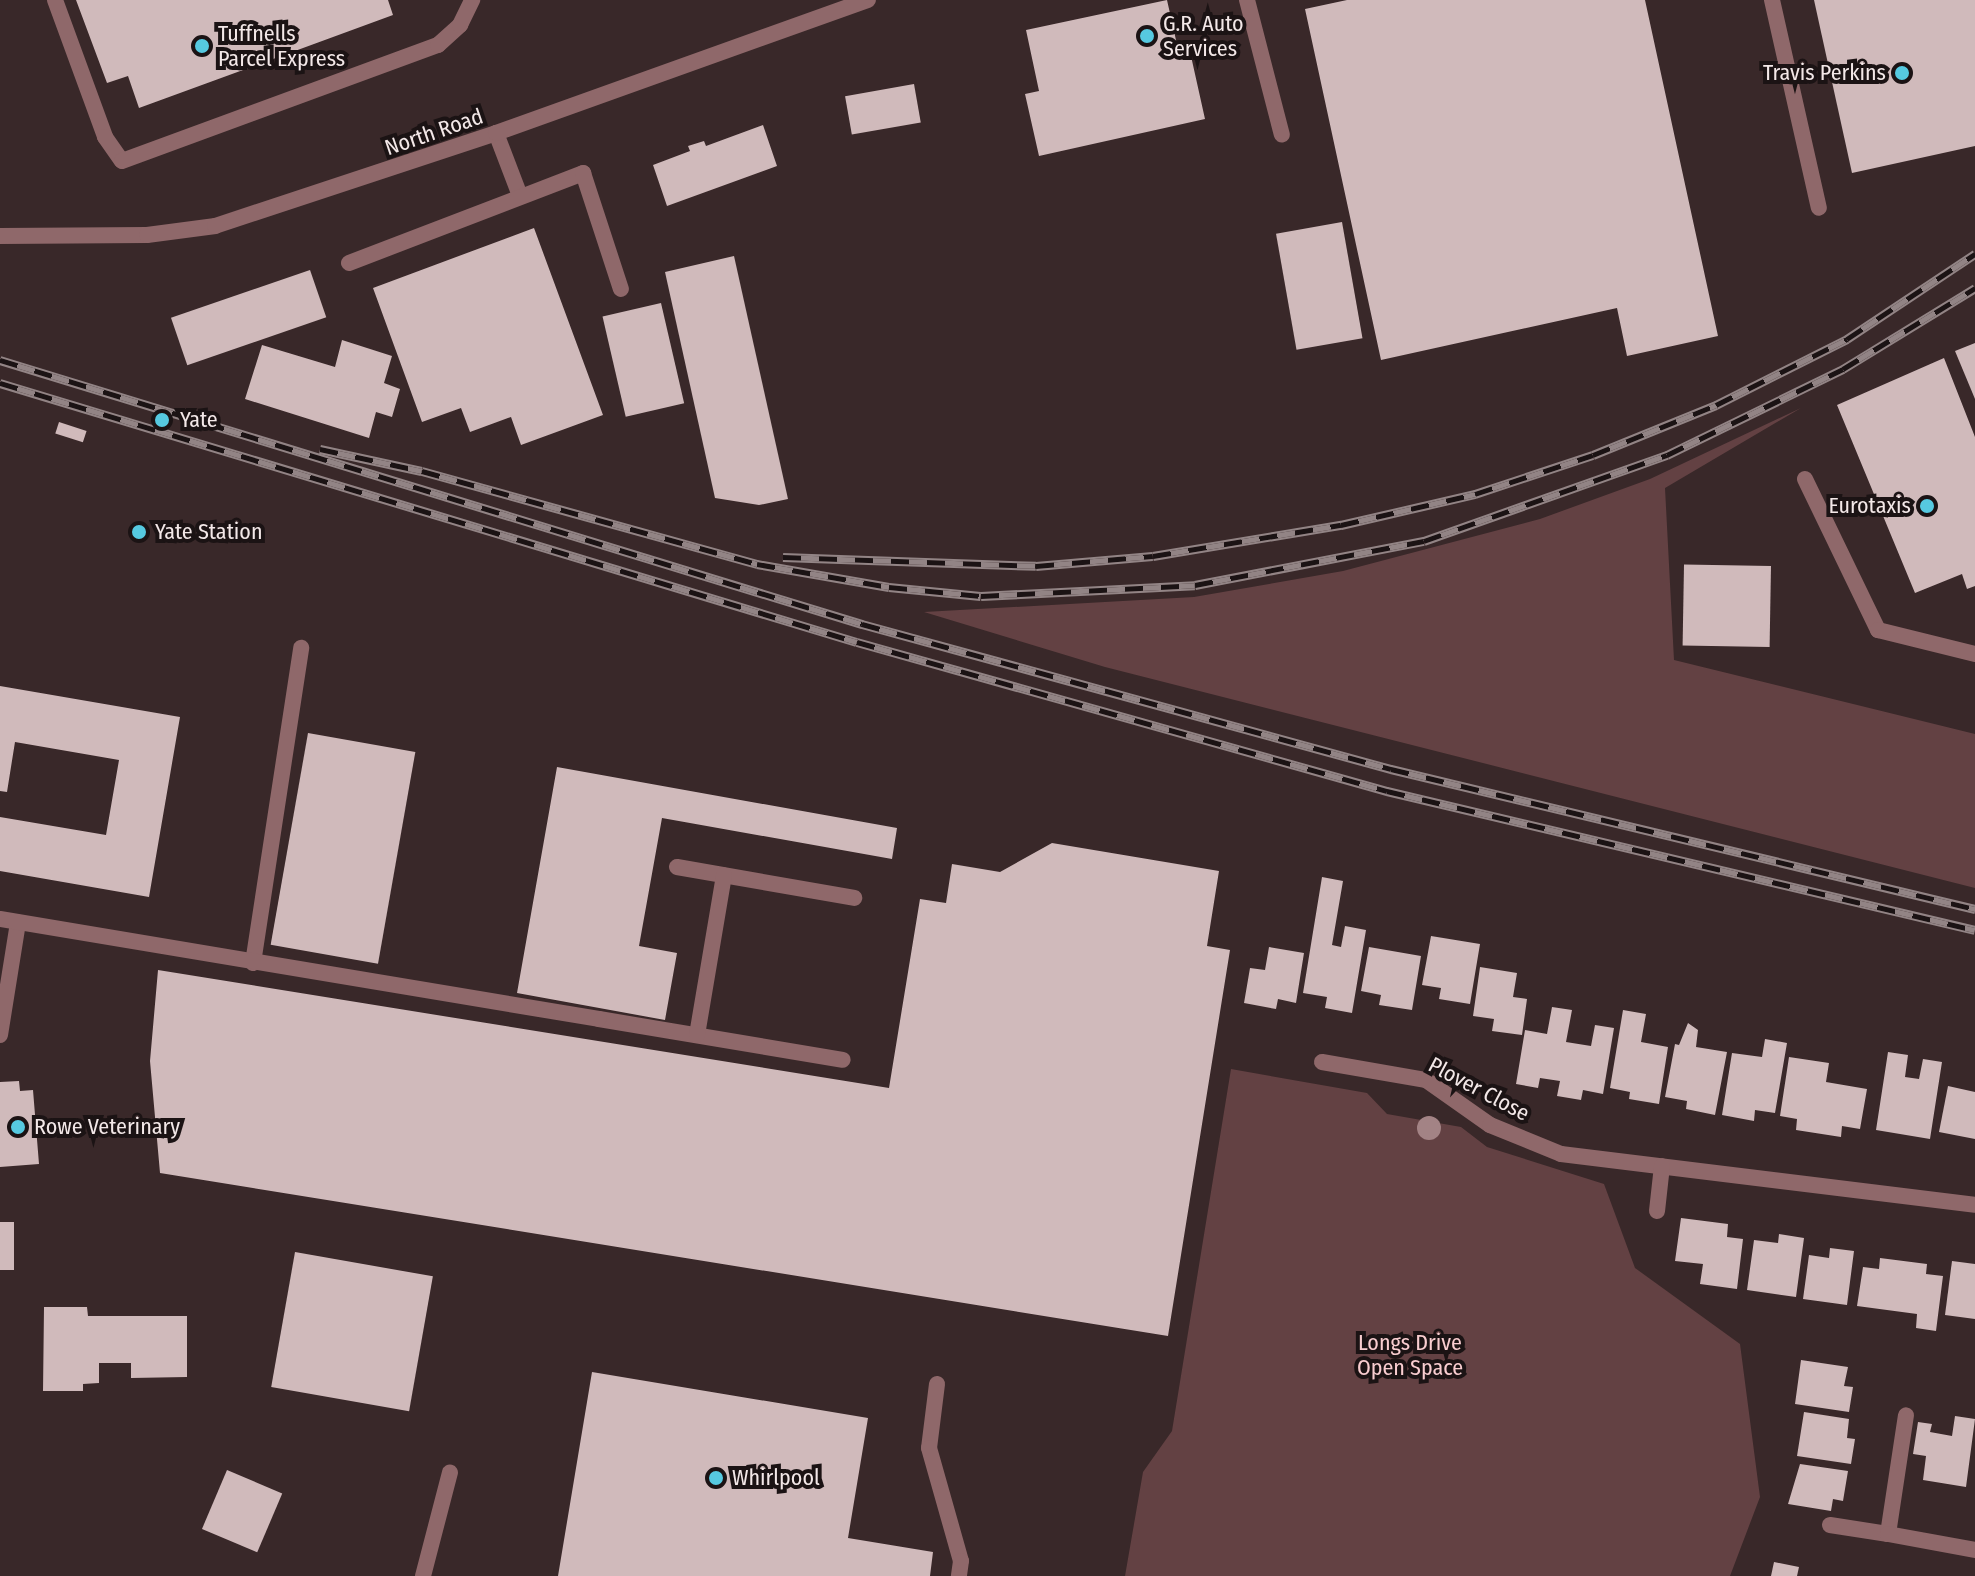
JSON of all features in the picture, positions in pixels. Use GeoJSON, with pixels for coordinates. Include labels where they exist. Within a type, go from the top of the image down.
{"type":"FeatureCollection","features":[{"type":"Feature","properties":{"kind":"street"},"geometry":{"type":"LineString","coordinates":[[55,0],[105,137],[122,161],[438,45],[460,25],[472,0]]}},
{"type":"Feature","properties":{"kind":"street","name":"North Road"},"geometry":{"type":"LineString","coordinates":[[0,236],[147,235],[215,226],[496,133],[868,0]]}},
{"type":"Feature","properties":{"kind":"street"},"geometry":{"type":"LineString","coordinates":[[1247,0],[1282,135]]}},
{"type":"Feature","properties":{"kind":"street"},"geometry":{"type":"LineString","coordinates":[[1772,0],[1819,208]]}},
{"type":"Feature","properties":{"kind":"street"},"geometry":{"type":"LineString","coordinates":[[496,133],[520,196]]}},
{"type":"Feature","properties":{"kind":"street"},"geometry":{"type":"LineString","coordinates":[[349,263],[583,173],[621,289]]}},
{"type":"Feature","properties":{"kind":"street"},"geometry":{"type":"LineString","coordinates":[[1805,479],[1878,630],[1975,654]]}},
{"type":"Feature","properties":{"kind":"street"},"geometry":{"type":"LineString","coordinates":[[253,963],[301,648]]}},
{"type":"Feature","properties":{"kind":"street"},"geometry":{"type":"LineString","coordinates":[[677,867],[854,898]]}},
{"type":"Feature","properties":{"kind":"street"},"geometry":{"type":"LineString","coordinates":[[697,1035],[724,875]]}},
{"type":"Feature","properties":{"kind":"street"},"geometry":{"type":"LineString","coordinates":[[0,919],[843,1060]]}},
{"type":"Feature","properties":{"kind":"street"},"geometry":{"type":"LineString","coordinates":[[0,1035],[18,922]]}},
{"type":"Feature","properties":{"kind":"street","name":"Plover Close"},"geometry":{"type":"LineString","coordinates":[[1322,1062],[1426,1080],[1490,1125],[1561,1154],[1975,1205]]}},
{"type":"Feature","properties":{"kind":"street"},"geometry":{"type":"LineString","coordinates":[[1657,1211],[1662,1166]]}},
{"type":"Feature","properties":{"kind":"street"},"geometry":{"type":"LineString","coordinates":[[937,1384],[929,1448],[961,1561],[959,1576]]}},
{"type":"Feature","properties":{"kind":"street"},"geometry":{"type":"LineString","coordinates":[[1888,1534],[1906,1415]]}},
{"type":"Feature","properties":{"kind":"street"},"geometry":{"type":"LineString","coordinates":[[423,1576],[450,1472]]}},
{"type":"Feature","properties":{"kind":"street"},"geometry":{"type":"LineString","coordinates":[[1830,1525],[1975,1550]]}},
{"type":"Feature","properties":{"kind":"green space"},"geometry":{"type":"Polygon","coordinates":[[[1801,408],[1665,488],[1674,660],[1975,734],[1975,888],[1105,667],[924,612],[1194,597],[1343,571],[1540,519],[1650,479],[1801,408]]]}},
{"type":"Feature","properties":{"kind":"green space","name":"Longs Drive Open Space"},"geometry":{"type":"Polygon","coordinates":[[[1231,1069],[1367,1093],[1387,1114],[1461,1127],[1487,1147],[1604,1184],[1635,1268],[1740,1344],[1760,1497],[1730,1576],[1125,1576],[1143,1472],[1172,1431],[1231,1069]]]}},
{"type":"Feature","properties":{"kind":"building","name":"Tuffnells Parcel Express"},"geometry":{"type":"Polygon","coordinates":[[[76,0],[388,0],[393,15],[139,108],[128,76],[107,83],[76,0]]]}},
{"type":"Feature","properties":{"kind":"building"},"geometry":{"type":"Polygon","coordinates":[[[1167,0],[1180,58],[1191,56],[1205,119],[1039,156],[1025,94],[1039,91],[1026,30],[1167,0]]]}},
{"type":"Feature","properties":{"kind":"building"},"geometry":{"type":"Polygon","coordinates":[[[1347,0],[1645,0],[1718,336],[1627,356],[1617,308],[1381,360],[1305,9],[1347,0]]]}},
{"type":"Feature","properties":{"kind":"building","name":"Travis Perkins"},"geometry":{"type":"Polygon","coordinates":[[[1814,0],[1975,0],[1975,146],[1852,173],[1814,0]]]}},
{"type":"Feature","properties":{"kind":"building"},"geometry":{"type":"Polygon","coordinates":[[[914,84],[921,122],[852,135],[845,96],[914,84]]]}},
{"type":"Feature","properties":{"kind":"building"},"geometry":{"type":"Polygon","coordinates":[[[763,125],[777,166],[667,206],[653,165],[690,151],[688,146],[704,141],[706,146],[763,125]]]}},
{"type":"Feature","properties":{"kind":"building"},"geometry":{"type":"Polygon","coordinates":[[[1342,222],[1362,338],[1297,350],[1276,234],[1342,222]]]}},
{"type":"Feature","properties":{"kind":"building"},"geometry":{"type":"Polygon","coordinates":[[[534,228],[603,415],[521,445],[511,417],[470,432],[461,408],[422,422],[373,288],[534,228]]]}},
{"type":"Feature","properties":{"kind":"building"},"geometry":{"type":"Polygon","coordinates":[[[734,256],[788,499],[759,505],[715,498],[665,272],[734,256]]]}},
{"type":"Feature","properties":{"kind":"building"},"geometry":{"type":"Polygon","coordinates":[[[310,270],[326,317],[187,365],[171,318],[310,270]]]}},
{"type":"Feature","properties":{"kind":"building"},"geometry":{"type":"Polygon","coordinates":[[[661,303],[684,403],[626,417],[603,316],[661,303]]]}},
{"type":"Feature","properties":{"kind":"building"},"geometry":{"type":"Polygon","coordinates":[[[342,340],[392,356],[384,383],[400,389],[392,417],[376,412],[369,438],[245,399],[262,345],[335,367],[342,340]]]}},
{"type":"Feature","properties":{"kind":"building"},"geometry":{"type":"Polygon","coordinates":[[[1975,343],[1975,399],[1955,351],[1975,343]]]}},
{"type":"Feature","properties":{"kind":"building","name":"Eurotaxis"},"geometry":{"type":"Polygon","coordinates":[[[1944,358],[1975,437],[1975,586],[1967,589],[1962,574],[1915,593],[1837,405],[1944,358]]]}},
{"type":"Feature","properties":{"kind":"building"},"geometry":{"type":"Polygon","coordinates":[[[59,422],[87,431],[83,442],[55,433],[59,422]]]}},
{"type":"Feature","properties":{"kind":"building"},"geometry":{"type":"Polygon","coordinates":[[[1684,564],[1771,566],[1770,647],[1683,645],[1684,564]]]}},
{"type":"Feature","properties":{"kind":"building"},"geometry":{"type":"Polygon","coordinates":[[[0,686],[180,717],[149,897],[0,871],[0,817],[106,835],[119,760],[15,742],[7,792],[0,791],[0,686]]]}},
{"type":"Feature","properties":{"kind":"building"},"geometry":{"type":"Polygon","coordinates":[[[308,733],[415,752],[378,964],[271,945],[308,733]]]}},
{"type":"Feature","properties":{"kind":"building"},"geometry":{"type":"Polygon","coordinates":[[[557,767],[897,828],[892,859],[662,818],[639,946],[677,953],[665,1020],[517,993],[557,767]]]}},
{"type":"Feature","properties":{"kind":"building"},"geometry":{"type":"Polygon","coordinates":[[[1052,843],[1219,871],[1207,946],[1230,950],[1168,1336],[160,1173],[150,1061],[158,970],[889,1088],[920,899],[946,903],[952,864],[1000,872],[1052,843]]]}},
{"type":"Feature","properties":{"kind":"building"},"geometry":{"type":"Polygon","coordinates":[[[1322,877],[1343,881],[1332,945],[1341,947],[1345,926],[1366,930],[1352,1013],[1325,1008],[1327,997],[1303,993],[1322,877]]]}},
{"type":"Feature","properties":{"kind":"building"},"geometry":{"type":"Polygon","coordinates":[[[1431,936],[1480,944],[1470,1004],[1439,999],[1441,988],[1422,985],[1431,936]]]}},
{"type":"Feature","properties":{"kind":"building"},"geometry":{"type":"Polygon","coordinates":[[[1269,947],[1304,953],[1296,1003],[1278,999],[1276,1009],[1244,1003],[1250,968],[1265,970],[1269,947]]]}},
{"type":"Feature","properties":{"kind":"building"},"geometry":{"type":"Polygon","coordinates":[[[1369,947],[1421,956],[1412,1010],[1379,1005],[1381,995],[1361,991],[1369,947]]]}},
{"type":"Feature","properties":{"kind":"building"},"geometry":{"type":"Polygon","coordinates":[[[1480,967],[1517,973],[1513,997],[1527,999],[1522,1035],[1492,1031],[1494,1019],[1473,1016],[1480,967]]]}},
{"type":"Feature","properties":{"kind":"building"},"geometry":{"type":"Polygon","coordinates":[[[1552,1007],[1572,1010],[1566,1042],[1591,1046],[1595,1025],[1614,1028],[1603,1094],[1583,1090],[1581,1100],[1557,1096],[1560,1081],[1540,1078],[1538,1088],[1516,1084],[1525,1030],[1547,1034],[1552,1007]]]}},
{"type":"Feature","properties":{"kind":"building"},"geometry":{"type":"Polygon","coordinates":[[[1623,1010],[1646,1014],[1641,1042],[1668,1047],[1659,1104],[1629,1099],[1630,1092],[1610,1088],[1623,1010]]]}},
{"type":"Feature","properties":{"kind":"building"},"geometry":{"type":"Polygon","coordinates":[[[1688,1023],[1698,1030],[1696,1047],[1727,1052],[1715,1115],[1686,1109],[1687,1101],[1665,1097],[1675,1044],[1679,1045],[1688,1023]]]}},
{"type":"Feature","properties":{"kind":"building"},"geometry":{"type":"Polygon","coordinates":[[[1765,1039],[1787,1043],[1775,1113],[1755,1110],[1754,1121],[1722,1115],[1732,1053],[1762,1057],[1765,1039]]]}},
{"type":"Feature","properties":{"kind":"building"},"geometry":{"type":"Polygon","coordinates":[[[1888,1052],[1908,1055],[1905,1077],[1919,1079],[1923,1059],[1942,1062],[1930,1139],[1876,1130],[1888,1052]]]}},
{"type":"Feature","properties":{"kind":"building"},"geometry":{"type":"Polygon","coordinates":[[[1789,1057],[1829,1063],[1826,1082],[1867,1089],[1860,1129],[1842,1126],[1841,1137],[1796,1130],[1797,1119],[1780,1116],[1789,1057]]]}},
{"type":"Feature","properties":{"kind":"building","name":"Rowe Veterinary"},"geometry":{"type":"Polygon","coordinates":[[[19,1081],[20,1091],[33,1090],[39,1164],[0,1167],[0,1082],[19,1081]]]}},
{"type":"Feature","properties":{"kind":"building"},"geometry":{"type":"Polygon","coordinates":[[[1948,1086],[1975,1092],[1975,1139],[1939,1132],[1948,1086]]]}},
{"type":"Feature","properties":{"kind":"building"},"geometry":{"type":"Polygon","coordinates":[[[1681,1218],[1728,1224],[1727,1237],[1743,1239],[1737,1289],[1700,1284],[1703,1264],[1675,1261],[1681,1218]]]}},
{"type":"Feature","properties":{"kind":"building"},"geometry":{"type":"Polygon","coordinates":[[[0,1222],[14,1222],[14,1270],[0,1270],[0,1222]]]}},
{"type":"Feature","properties":{"kind":"building"},"geometry":{"type":"Polygon","coordinates":[[[1779,1234],[1804,1238],[1796,1297],[1747,1290],[1754,1240],[1778,1243],[1779,1234]]]}},
{"type":"Feature","properties":{"kind":"building"},"geometry":{"type":"Polygon","coordinates":[[[1830,1248],[1854,1251],[1847,1305],[1803,1299],[1809,1255],[1829,1258],[1830,1248]]]}},
{"type":"Feature","properties":{"kind":"building"},"geometry":{"type":"Polygon","coordinates":[[[295,1252],[433,1276],[409,1411],[271,1387],[295,1252]]]}},
{"type":"Feature","properties":{"kind":"building"},"geometry":{"type":"Polygon","coordinates":[[[1880,1258],[1927,1264],[1926,1274],[1943,1276],[1936,1331],[1916,1328],[1917,1314],[1857,1306],[1863,1267],[1879,1269],[1880,1258]]]}},
{"type":"Feature","properties":{"kind":"building"},"geometry":{"type":"Polygon","coordinates":[[[1952,1261],[1975,1264],[1975,1319],[1945,1315],[1952,1261]]]}},
{"type":"Feature","properties":{"kind":"building"},"geometry":{"type":"Polygon","coordinates":[[[44,1307],[87,1307],[88,1316],[187,1316],[187,1377],[131,1378],[131,1363],[99,1363],[99,1383],[83,1384],[83,1391],[43,1391],[44,1307]]]}},
{"type":"Feature","properties":{"kind":"building"},"geometry":{"type":"Polygon","coordinates":[[[1801,1360],[1848,1367],[1844,1386],[1853,1387],[1849,1412],[1795,1404],[1801,1360]]]}},
{"type":"Feature","properties":{"kind":"building","name":"Whirlpool"},"geometry":{"type":"Polygon","coordinates":[[[592,1372],[868,1418],[848,1538],[933,1552],[930,1576],[558,1576],[592,1372]]]}},
{"type":"Feature","properties":{"kind":"building"},"geometry":{"type":"Polygon","coordinates":[[[1804,1412],[1849,1419],[1847,1438],[1855,1439],[1851,1464],[1797,1456],[1804,1412]]]}},
{"type":"Feature","properties":{"kind":"building"},"geometry":{"type":"Polygon","coordinates":[[[1955,1416],[1975,1419],[1966,1487],[1923,1480],[1926,1456],[1913,1454],[1918,1422],[1932,1424],[1930,1432],[1952,1436],[1955,1416]]]}},
{"type":"Feature","properties":{"kind":"building"},"geometry":{"type":"Polygon","coordinates":[[[1800,1464],[1848,1471],[1843,1501],[1833,1499],[1831,1511],[1788,1504],[1800,1464]]]}},
{"type":"Feature","properties":{"kind":"building"},"geometry":{"type":"Polygon","coordinates":[[[227,1470],[282,1493],[257,1552],[202,1529],[227,1470]]]}},
{"type":"Feature","properties":{"kind":"building"},"geometry":{"type":"Polygon","coordinates":[[[1774,1562],[1799,1567],[1797,1576],[1771,1576],[1774,1562]]]}},
{"type":"Feature","properties":{"kind":"railway"},"geometry":{"type":"LineString","coordinates":[[783,557],[1036,566],[1153,556],[1341,525],[1475,494],[1593,455],[1716,405],[1847,339],[1975,254]]}},
{"type":"Feature","properties":{"kind":"railway"},"geometry":{"type":"LineString","coordinates":[[320,449],[422,471],[757,564],[889,587],[981,596],[1195,585],[1424,541],[1667,455],[1843,369],[1975,288]]}},
{"type":"Feature","properties":{"kind":"railway"},"geometry":{"type":"LineString","coordinates":[[0,360],[862,624],[1391,769],[1975,909]]}},
{"type":"Feature","properties":{"kind":"railway"},"geometry":{"type":"LineString","coordinates":[[0,383],[857,642],[1387,791],[1975,930]]}},
{"type":"Feature","properties":{"kind":"place","name":"G.R. Auto Services"},"geometry":{"type":"Point","coordinates":[1147,36]}},
{"type":"Feature","properties":{"kind":"place","name":"Tuffnells Parcel Express"},"geometry":{"type":"Point","coordinates":[202,46]}},
{"type":"Feature","properties":{"kind":"place","name":"Travis Perkins"},"geometry":{"type":"Point","coordinates":[1902,73]}},
{"type":"Feature","properties":{"kind":"place","name":"Yate"},"geometry":{"type":"Point","coordinates":[162,420]}},
{"type":"Feature","properties":{"kind":"place","name":"Eurotaxis"},"geometry":{"type":"Point","coordinates":[1927,506]}},
{"type":"Feature","properties":{"kind":"place","name":"Yate Station"},"geometry":{"type":"Point","coordinates":[139,532]}},
{"type":"Feature","properties":{"kind":"place","name":"Rowe Veterinary"},"geometry":{"type":"Point","coordinates":[18,1127]}},
{"type":"Feature","properties":{"kind":"place","name":"Whirlpool"},"geometry":{"type":"Point","coordinates":[716,1478]}}]}
